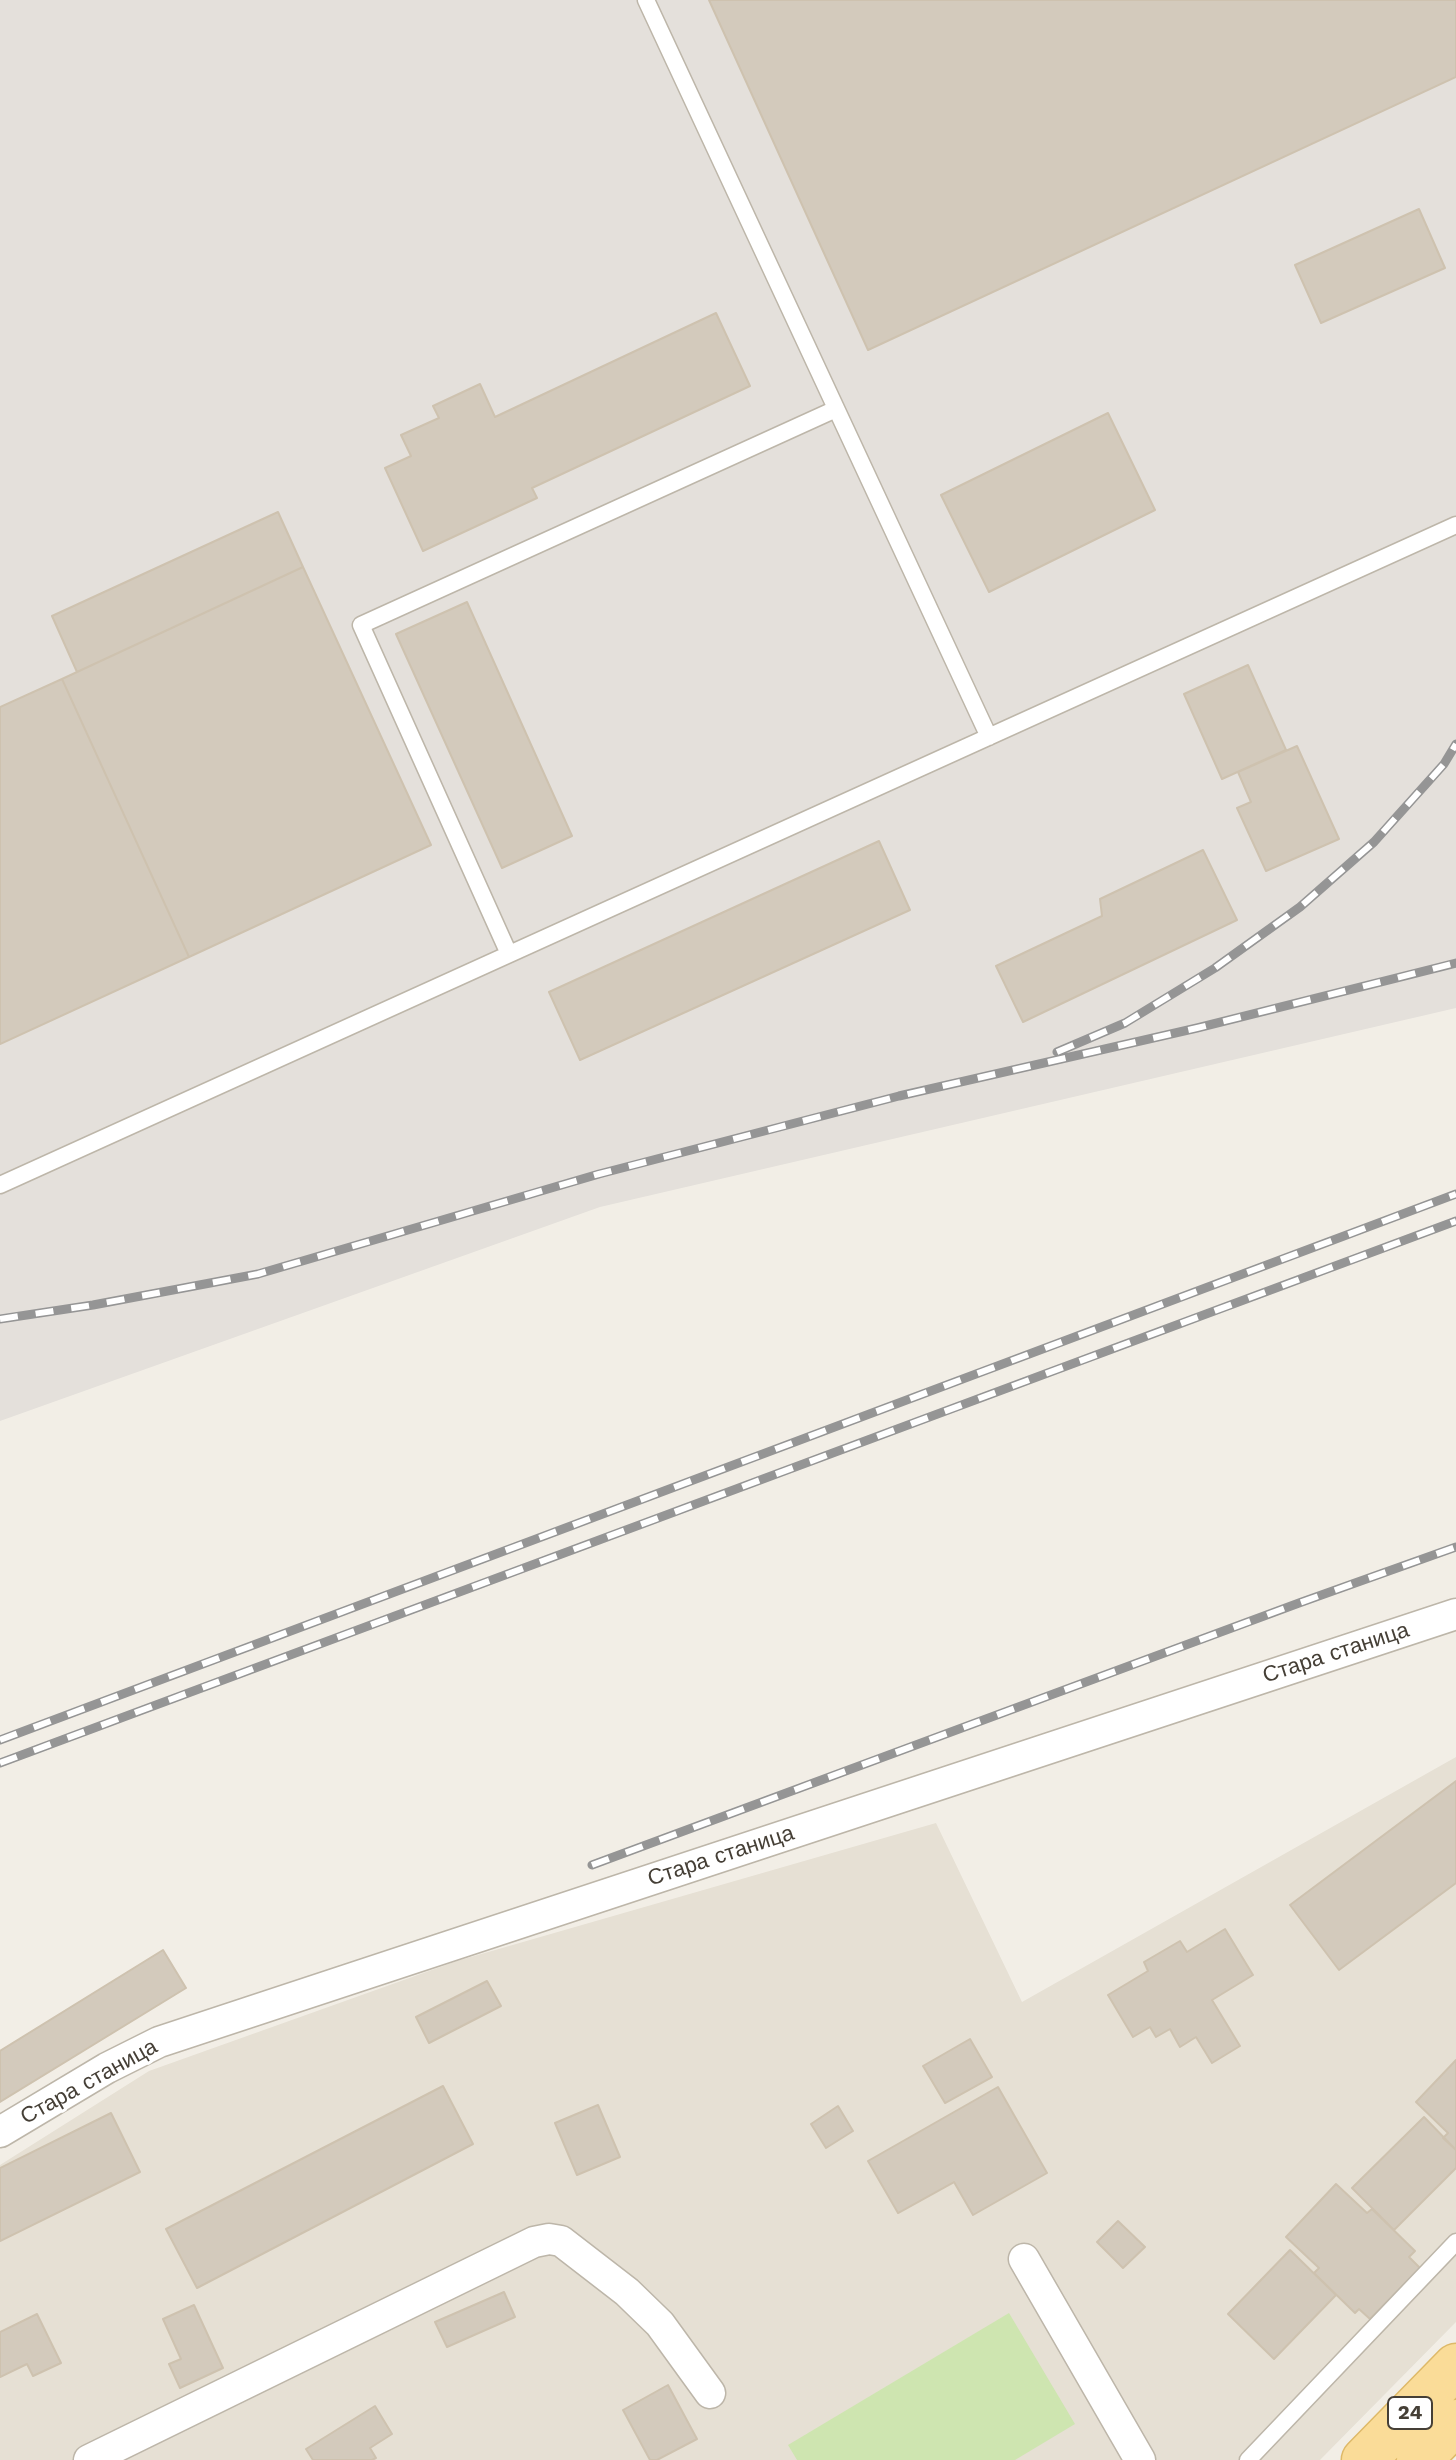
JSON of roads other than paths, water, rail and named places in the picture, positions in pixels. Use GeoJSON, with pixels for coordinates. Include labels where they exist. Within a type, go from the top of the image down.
{"type":"FeatureCollection","features":[{"type":"Feature","properties":{"kind":"main road","name":"24"},"geometry":{"type":"LineString","coordinates":[[1364,2460],[1456,2366]]}},
{"type":"Feature","properties":{"kind":"main road","name":"24"},"geometry":{"type":"LineString","coordinates":[[1419,2460],[1456,2422]]}},
{"type":"Feature","properties":{"kind":"street","name":"Стара станица"},"geometry":{"type":"LineString","coordinates":[[0,2132],[107,2068],[159,2042],[1456,1614]]}},
{"type":"Feature","properties":{"kind":"street"},"geometry":{"type":"LineString","coordinates":[[89,2460],[534,2242],[549,2239],[573,2248],[627,2292],[660,2324],[710,2393]]}},
{"type":"Feature","properties":{"kind":"street"},"geometry":{"type":"LineString","coordinates":[[1024,2259],[1140,2460]]}},
{"type":"Feature","properties":{"kind":"lane"},"geometry":{"type":"LineString","coordinates":[[646,0],[989,737]]}},
{"type":"Feature","properties":{"kind":"lane"},"geometry":{"type":"LineString","coordinates":[[509,954],[361,625],[836,409]]}},
{"type":"Feature","properties":{"kind":"lane"},"geometry":{"type":"LineString","coordinates":[[0,1185],[1456,525]]}},
{"type":"Feature","properties":{"kind":"lane"},"geometry":{"type":"LineString","coordinates":[[1248,2460],[1456,2242]]}},
{"type":"Feature","properties":{"kind":"railway"},"geometry":{"type":"LineString","coordinates":[[1057,1052],[1125,1023],[1215,968],[1300,907],[1374,842],[1444,764],[1456,744]]}},
{"type":"Feature","properties":{"kind":"railway"},"geometry":{"type":"LineString","coordinates":[[0,1319],[258,1274],[599,1174],[899,1096],[1197,1028],[1456,963]]}},
{"type":"Feature","properties":{"kind":"railway"},"geometry":{"type":"LineString","coordinates":[[0,1740],[1456,1194]]}},
{"type":"Feature","properties":{"kind":"railway"},"geometry":{"type":"LineString","coordinates":[[0,1763],[1456,1221]]}},
{"type":"Feature","properties":{"kind":"railway"},"geometry":{"type":"LineString","coordinates":[[592,1865],[1456,1547]]}}]}
